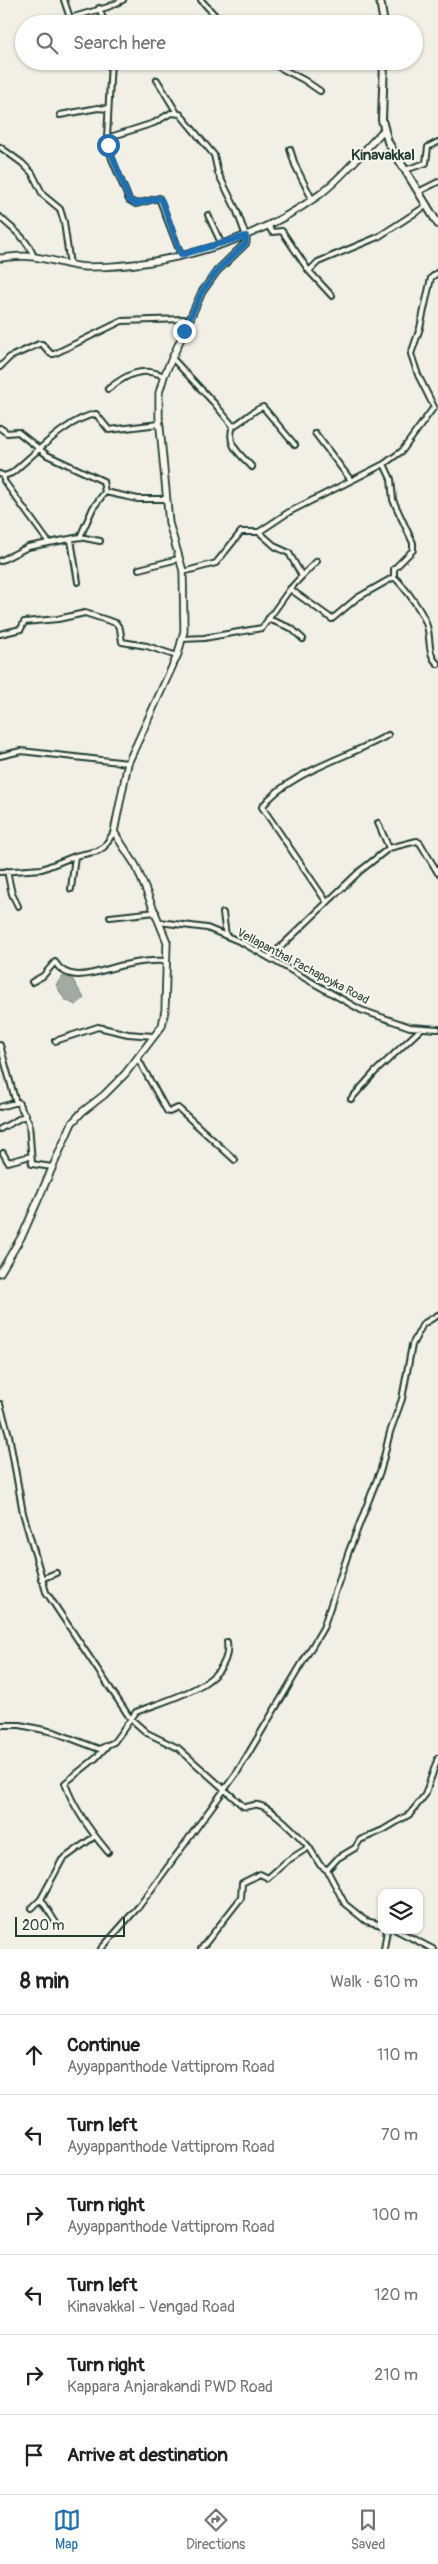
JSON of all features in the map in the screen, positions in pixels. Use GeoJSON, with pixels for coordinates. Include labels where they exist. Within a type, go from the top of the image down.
{"type":"FeatureCollection","features":[{"type":"Feature","properties":{"kind":"main road"},"geometry":{"type":"LineString","coordinates":[[380,0],[382,15]]}},
{"type":"Feature","properties":{"kind":"main road"},"geometry":{"type":"LineString","coordinates":[[384,70],[384,130],[405,170],[438,224]]}},
{"type":"Feature","properties":{"kind":"main road"},"geometry":{"type":"LineString","coordinates":[[0,258],[34,257],[70,265],[116,266],[181,255],[246,236],[312,199],[342,174],[384,130]]}},
{"type":"Feature","properties":{"kind":"main road"},"geometry":{"type":"LineString","coordinates":[[0,1273],[23,1234],[72,1123],[125,1074],[162,1026],[165,1010],[167,942],[136,866],[114,832],[128,763],[177,656],[182,640],[183,572],[169,524],[159,424],[159,393],[164,376],[202,292],[217,271],[246,243],[246,236]]}},
{"type":"Feature","properties":{"kind":"street"},"geometry":{"type":"LineString","coordinates":[[64,0],[69,15]]}},
{"type":"Feature","properties":{"kind":"street"},"geometry":{"type":"LineString","coordinates":[[79,15],[114,5],[122,0]]}},
{"type":"Feature","properties":{"kind":"street"},"geometry":{"type":"LineString","coordinates":[[201,0],[215,15]]}},
{"type":"Feature","properties":{"kind":"street"},"geometry":{"type":"LineString","coordinates":[[99,8],[102,15]]}},
{"type":"Feature","properties":{"kind":"street"},"geometry":{"type":"LineString","coordinates":[[110,70],[107,138],[115,167],[129,200],[136,204],[159,198],[181,255]]}},
{"type":"Feature","properties":{"kind":"street"},"geometry":{"type":"LineString","coordinates":[[285,70],[320,91]]}},
{"type":"Feature","properties":{"kind":"street"},"geometry":{"type":"LineString","coordinates":[[157,80],[177,113],[214,155],[218,173],[236,209],[246,236]]}},
{"type":"Feature","properties":{"kind":"street"},"geometry":{"type":"LineString","coordinates":[[60,114],[98,108],[108,109]]}},
{"type":"Feature","properties":{"kind":"street"},"geometry":{"type":"LineString","coordinates":[[107,138],[154,123],[171,113],[177,113]]}},
{"type":"Feature","properties":{"kind":"street"},"geometry":{"type":"LineString","coordinates":[[405,170],[426,163],[428,147],[438,142]]}},
{"type":"Feature","properties":{"kind":"street"},"geometry":{"type":"LineString","coordinates":[[0,147],[32,173],[43,195],[60,210],[64,222],[70,265]]}},
{"type":"Feature","properties":{"kind":"street"},"geometry":{"type":"LineString","coordinates":[[290,149],[295,165],[312,199]]}},
{"type":"Feature","properties":{"kind":"street"},"geometry":{"type":"LineString","coordinates":[[418,192],[438,182]]}},
{"type":"Feature","properties":{"kind":"street"},"geometry":{"type":"LineString","coordinates":[[309,271],[318,262],[378,237],[426,206]]}},
{"type":"Feature","properties":{"kind":"street"},"geometry":{"type":"LineString","coordinates":[[208,215],[221,243]]}},
{"type":"Feature","properties":{"kind":"street"},"geometry":{"type":"LineString","coordinates":[[0,218],[20,234],[30,246],[34,257]]}},
{"type":"Feature","properties":{"kind":"street"},"geometry":{"type":"LineString","coordinates":[[268,225],[272,232],[280,229],[309,271],[332,296]]}},
{"type":"Feature","properties":{"kind":"street"},"geometry":{"type":"LineString","coordinates":[[183,572],[216,563],[241,532],[259,532],[289,512],[350,479],[384,464],[402,451],[426,421],[434,407],[418,375],[411,354],[420,328],[431,278],[438,272]]}},
{"type":"Feature","properties":{"kind":"street"},"geometry":{"type":"LineString","coordinates":[[0,367],[10,357],[39,344],[42,344],[50,354],[54,354],[101,333],[122,321],[184,319],[188,322]]}},
{"type":"Feature","properties":{"kind":"street"},"geometry":{"type":"LineString","coordinates":[[172,358],[214,402],[233,426]]}},
{"type":"Feature","properties":{"kind":"street"},"geometry":{"type":"LineString","coordinates":[[108,388],[121,378],[142,372],[156,372],[164,376]]}},
{"type":"Feature","properties":{"kind":"street"},"geometry":{"type":"LineString","coordinates":[[252,467],[231,444],[230,435],[233,426],[263,407],[295,445]]}},
{"type":"Feature","properties":{"kind":"street"},"geometry":{"type":"LineString","coordinates":[[49,543],[2,475],[33,457],[39,450],[77,421],[92,414],[96,414],[109,430],[159,424]]}},
{"type":"Feature","properties":{"kind":"street"},"geometry":{"type":"LineString","coordinates":[[0,428],[7,433],[18,432],[39,450],[75,470],[104,481],[105,492],[93,508],[80,537]]}},
{"type":"Feature","properties":{"kind":"street"},"geometry":{"type":"LineString","coordinates":[[315,433],[350,479]]}},
{"type":"Feature","properties":{"kind":"street"},"geometry":{"type":"LineString","coordinates":[[384,464],[390,479],[393,500],[413,543],[413,550],[394,569],[394,577],[403,585],[425,622],[431,652],[438,664]]}},
{"type":"Feature","properties":{"kind":"street"},"geometry":{"type":"LineString","coordinates":[[105,492],[138,499],[166,499]]}},
{"type":"Feature","properties":{"kind":"street"},"geometry":{"type":"LineString","coordinates":[[259,532],[276,547],[289,553],[302,576]]}},
{"type":"Feature","properties":{"kind":"street"},"geometry":{"type":"LineString","coordinates":[[0,561],[28,547],[80,537],[100,541]]}},
{"type":"Feature","properties":{"kind":"street"},"geometry":{"type":"LineString","coordinates":[[71,540],[78,582]]}},
{"type":"Feature","properties":{"kind":"street"},"geometry":{"type":"LineString","coordinates":[[139,568],[178,559]]}},
{"type":"Feature","properties":{"kind":"street"},"geometry":{"type":"LineString","coordinates":[[182,640],[254,631],[262,628],[290,589],[317,561]]}},
{"type":"Feature","properties":{"kind":"street"},"geometry":{"type":"LineString","coordinates":[[290,589],[332,619],[357,598],[394,577]]}},
{"type":"Feature","properties":{"kind":"street"},"geometry":{"type":"LineString","coordinates":[[0,634],[21,629],[24,622],[58,619],[85,613],[116,623],[120,629],[122,642],[127,645],[147,646],[177,656]]}},
{"type":"Feature","properties":{"kind":"street"},"geometry":{"type":"LineString","coordinates":[[268,619],[291,628],[303,639]]}},
{"type":"Feature","properties":{"kind":"street"},"geometry":{"type":"LineString","coordinates":[[326,901],[262,807],[299,778],[364,749],[388,735]]}},
{"type":"Feature","properties":{"kind":"street"},"geometry":{"type":"LineString","coordinates":[[0,756],[21,751],[128,763]]}},
{"type":"Feature","properties":{"kind":"street"},"geometry":{"type":"LineString","coordinates":[[378,823],[389,848]]}},
{"type":"Feature","properties":{"kind":"street"},"geometry":{"type":"LineString","coordinates":[[0,872],[42,869],[76,856],[98,851],[104,847],[114,832]]}},
{"type":"Feature","properties":{"kind":"street"},"geometry":{"type":"LineString","coordinates":[[269,958],[326,901],[389,848],[420,843],[438,872]]}},
{"type":"Feature","properties":{"kind":"street"},"geometry":{"type":"LineString","coordinates":[[72,889],[76,856]]}},
{"type":"Feature","properties":{"kind":"street"},"geometry":{"type":"LineString","coordinates":[[7,872],[12,894],[18,906]]}},
{"type":"Feature","properties":{"kind":"street"},"geometry":{"type":"LineString","coordinates":[[110,917],[156,912]]}},
{"type":"Feature","properties":{"kind":"street"},"geometry":{"type":"LineString","coordinates":[[223,913],[226,936]]}},
{"type":"Feature","properties":{"kind":"street","name":"Vellapanthal Pachapoyka Road"},"geometry":{"type":"LineString","coordinates":[[159,922],[207,928],[269,958],[361,1010],[410,1027],[438,1029]]}},
{"type":"Feature","properties":{"kind":"street"},"geometry":{"type":"LineString","coordinates":[[32,982],[42,976],[55,962],[62,971],[79,976],[123,965],[153,960],[167,961]]}},
{"type":"Feature","properties":{"kind":"street"},"geometry":{"type":"LineString","coordinates":[[56,1041],[98,1027],[128,1034],[153,1036]]}},
{"type":"Feature","properties":{"kind":"street"},"geometry":{"type":"LineString","coordinates":[[351,1099],[375,1072],[422,1028]]}},
{"type":"Feature","properties":{"kind":"street"},"geometry":{"type":"LineString","coordinates":[[0,1045],[16,1103],[26,1115],[29,1123],[32,1164],[52,1167]]}},
{"type":"Feature","properties":{"kind":"street"},"geometry":{"type":"LineString","coordinates":[[138,1059],[166,1111],[178,1108],[235,1160]]}},
{"type":"Feature","properties":{"kind":"street"},"geometry":{"type":"LineString","coordinates":[[0,1107],[16,1103]]}},
{"type":"Feature","properties":{"kind":"street"},"geometry":{"type":"LineString","coordinates":[[0,1129],[26,1115]]}},
{"type":"Feature","properties":{"kind":"street"},"geometry":{"type":"LineString","coordinates":[[4,1153],[8,1162],[31,1156]]}},
{"type":"Feature","properties":{"kind":"street"},"geometry":{"type":"LineString","coordinates":[[101,1949],[140,1906],[191,1833],[225,1790],[323,1628],[349,1551],[381,1469],[390,1432],[402,1399],[412,1345],[423,1324],[438,1315]]}},
{"type":"Feature","properties":{"kind":"street"},"geometry":{"type":"LineString","coordinates":[[0,1404],[9,1435],[23,1513],[46,1592],[130,1718],[154,1737],[178,1748],[243,1806],[259,1805],[286,1824],[309,1848],[320,1865],[327,1870],[350,1909],[366,1921],[378,1923]]}},
{"type":"Feature","properties":{"kind":"street"},"geometry":{"type":"LineString","coordinates":[[41,1579],[56,1573]]}},
{"type":"Feature","properties":{"kind":"street"},"geometry":{"type":"LineString","coordinates":[[108,1852],[95,1836],[68,1792],[65,1782],[114,1742],[136,1712],[208,1682],[222,1669],[228,1653],[227,1642]]}},
{"type":"Feature","properties":{"kind":"street"},"geometry":{"type":"LineString","coordinates":[[0,1725],[30,1727],[54,1732],[95,1748],[106,1747]]}},
{"type":"Feature","properties":{"kind":"street"},"geometry":{"type":"LineString","coordinates":[[327,1870],[338,1858],[355,1848],[360,1840],[384,1830],[410,1814],[425,1795],[438,1758]]}},
{"type":"Feature","properties":{"kind":"street"},"geometry":{"type":"LineString","coordinates":[[246,1800],[250,1805]]}},
{"type":"Feature","properties":{"kind":"street"},"geometry":{"type":"LineString","coordinates":[[32,1908],[41,1899],[62,1860],[95,1836]]}},
{"type":"Feature","properties":{"kind":"street"},"geometry":{"type":"LineString","coordinates":[[201,1949],[240,1898],[242,1883],[260,1874],[268,1878],[309,1848]]}},
{"type":"Feature","properties":{"kind":"street"},"geometry":{"type":"LineString","coordinates":[[41,1899],[56,1923]]}},
{"type":"Feature","properties":{"kind":"street"},"geometry":{"type":"LineString","coordinates":[[384,1949],[386,1934]]}},
{"type":"Feature","properties":{"kind":"street"},"geometry":{"type":"LineString","coordinates":[[404,1934],[433,1949]]}},
{"type":"Feature","properties":{"kind":"shaded area"},"geometry":{"type":"Polygon","coordinates":[[[69,974],[84,998],[76,1005],[65,1000],[56,985],[61,978],[69,974]]]}},
{"type":"Feature","properties":{"kind":"district","name":"Kinavakkal"},"geometry":{"type":"Point","coordinates":[383,155]}},
{"type":"Feature","properties":{"kind":"route"},"geometry":{"type":"LineString","coordinates":[[108,145],[121,184],[129,200],[136,204],[159,198],[162,201],[181,255],[246,236],[246,243],[217,271],[202,292],[184,331]]}}]}
